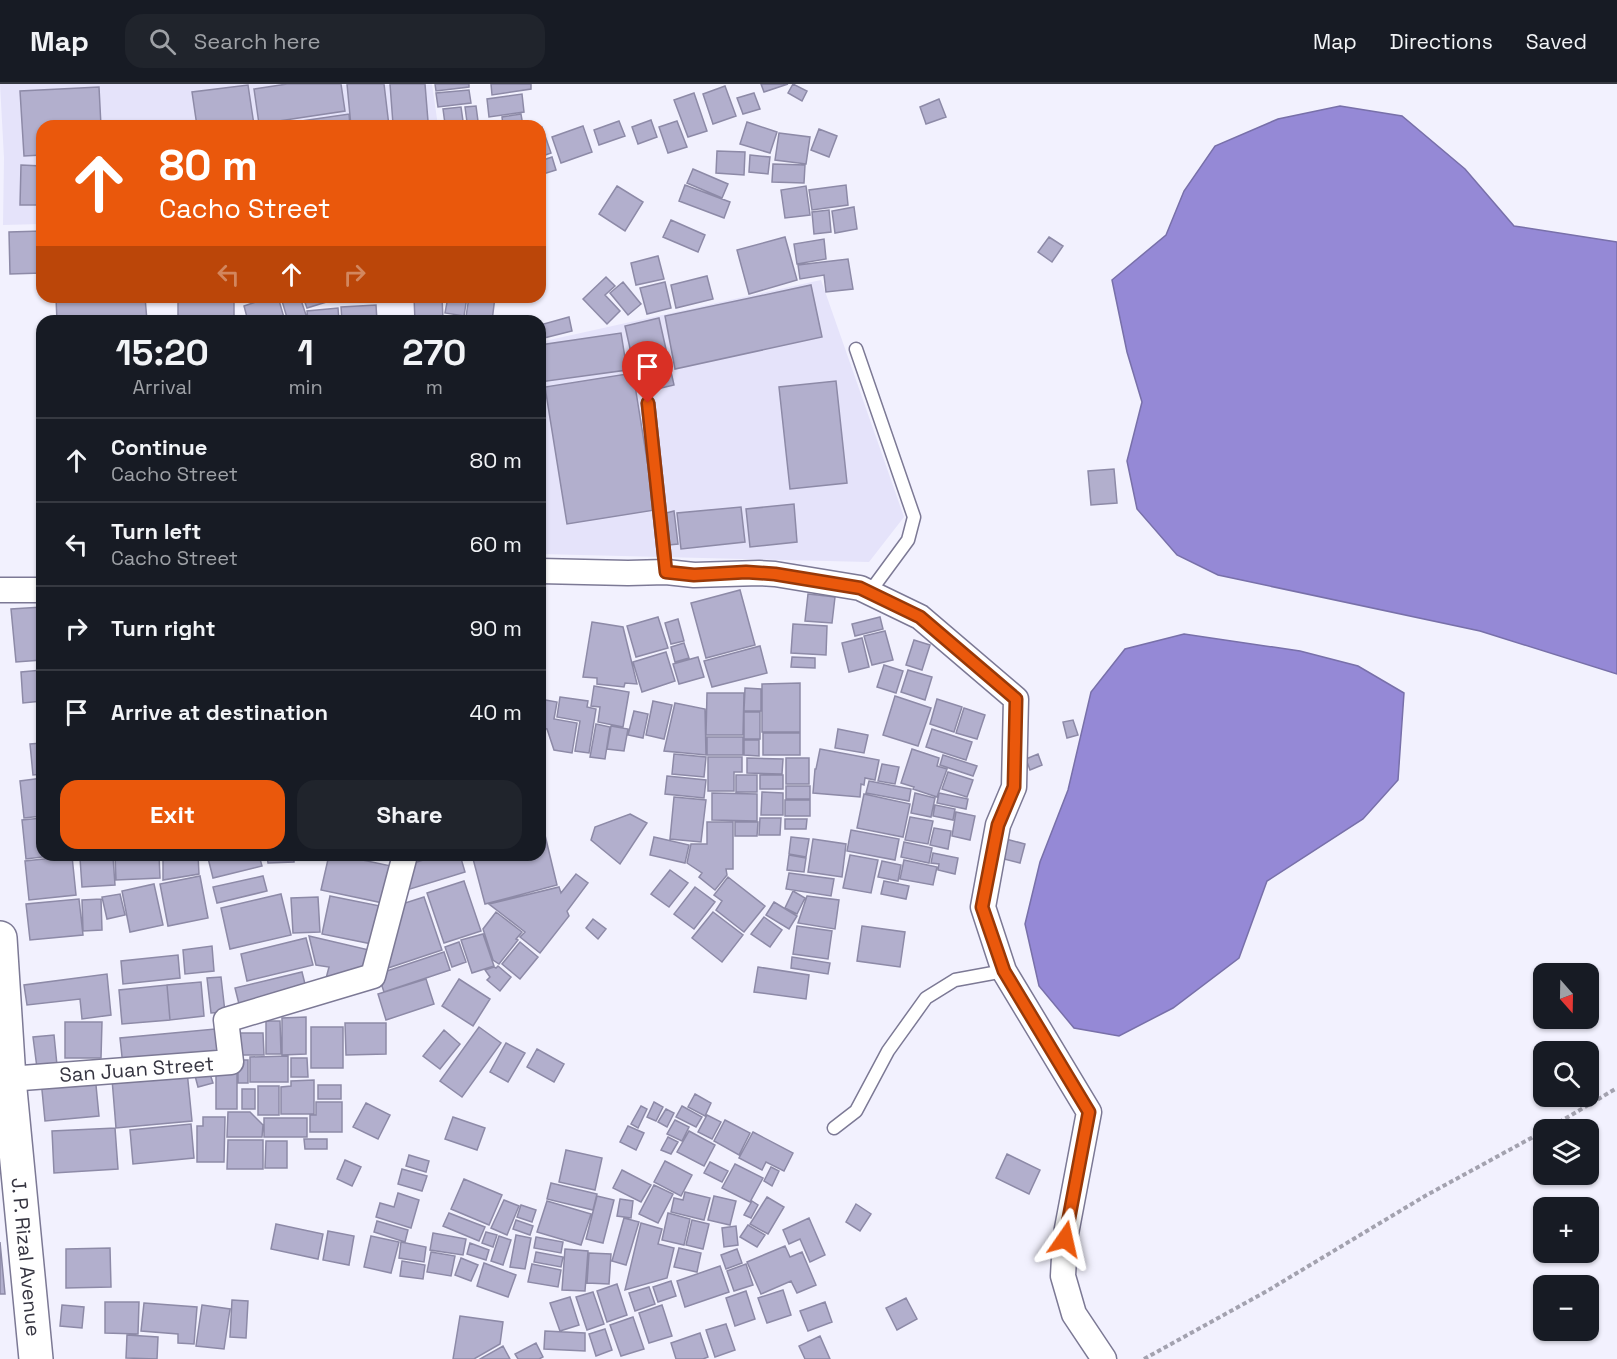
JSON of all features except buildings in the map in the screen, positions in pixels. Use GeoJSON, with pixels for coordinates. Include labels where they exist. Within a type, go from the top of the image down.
{"type":"FeatureCollection","features":[{"type":"Feature","properties":{"kind":"main road","name":"J. P. Rizal Avenue"},"geometry":{"type":"LineString","coordinates":[[0,938],[1,982],[9,1079],[36,1359]]}},
{"type":"Feature","properties":{"kind":"street"},"geometry":{"type":"LineString","coordinates":[[546,571],[666,572],[694,575],[746,572],[775,574],[860,588],[920,617],[1016,699],[1014,787],[998,825],[982,907],[1004,971],[1089,1112],[1065,1239],[1063,1276],[1074,1314],[1104,1359]]}},
{"type":"Feature","properties":{"kind":"street"},"geometry":{"type":"LineString","coordinates":[[0,590],[36,590]]}},
{"type":"Feature","properties":{"kind":"street","name":"San Juan Street"},"geometry":{"type":"LineString","coordinates":[[9,1079],[231,1062],[226,1020],[374,976],[403,861]]}},
{"type":"Feature","properties":{"kind":"lane"},"geometry":{"type":"LineString","coordinates":[[856,349],[914,517],[908,540],[869,593]]}},
{"type":"Feature","properties":{"kind":"lane"},"geometry":{"type":"LineString","coordinates":[[648,403],[666,572]]}},
{"type":"Feature","properties":{"kind":"lane"},"geometry":{"type":"LineString","coordinates":[[834,1128],[856,1111],[888,1051],[926,998],[955,980],[1004,971]]}},
{"type":"Feature","properties":{"kind":"path"},"geometry":{"type":"LineString","coordinates":[[1564,1119],[1617,1088]]}},
{"type":"Feature","properties":{"kind":"path"},"geometry":{"type":"LineString","coordinates":[[1144,1359],[1267,1291],[1425,1196],[1533,1137]]}},
{"type":"Feature","properties":{"kind":"shaded area"},"geometry":{"type":"Polygon","coordinates":[[[0,84],[432,84],[437,120],[36,120],[36,224],[3,225],[4,158],[0,84]]]}},
{"type":"Feature","properties":{"kind":"shaded area"},"geometry":{"type":"Polygon","coordinates":[[[1340,106],[1402,116],[1465,169],[1514,226],[1617,242],[1617,674],[1480,631],[1218,575],[1177,555],[1137,509],[1127,461],[1142,402],[1127,352],[1112,280],[1166,235],[1184,191],[1215,146],[1278,119],[1340,106]]]}},
{"type":"Feature","properties":{"kind":"shaded area"},"geometry":{"type":"Polygon","coordinates":[[[821,280],[904,517],[869,562],[546,554],[546,341],[821,280]]]}},
{"type":"Feature","properties":{"kind":"shaded area"},"geometry":{"type":"Polygon","coordinates":[[[1184,634],[1300,651],[1358,666],[1404,693],[1398,780],[1363,819],[1267,881],[1239,958],[1173,1008],[1119,1036],[1074,1028],[1039,986],[1025,924],[1040,862],[1068,790],[1091,692],[1125,649],[1184,634]]]}},
{"type":"Feature","properties":{"kind":"route"},"geometry":{"type":"LineString","coordinates":[[648,403],[666,572],[694,575],[746,572],[775,574],[860,588],[920,617],[1016,699],[1014,787],[998,825],[982,907],[1004,971],[1089,1112],[1065,1239]]}}]}
